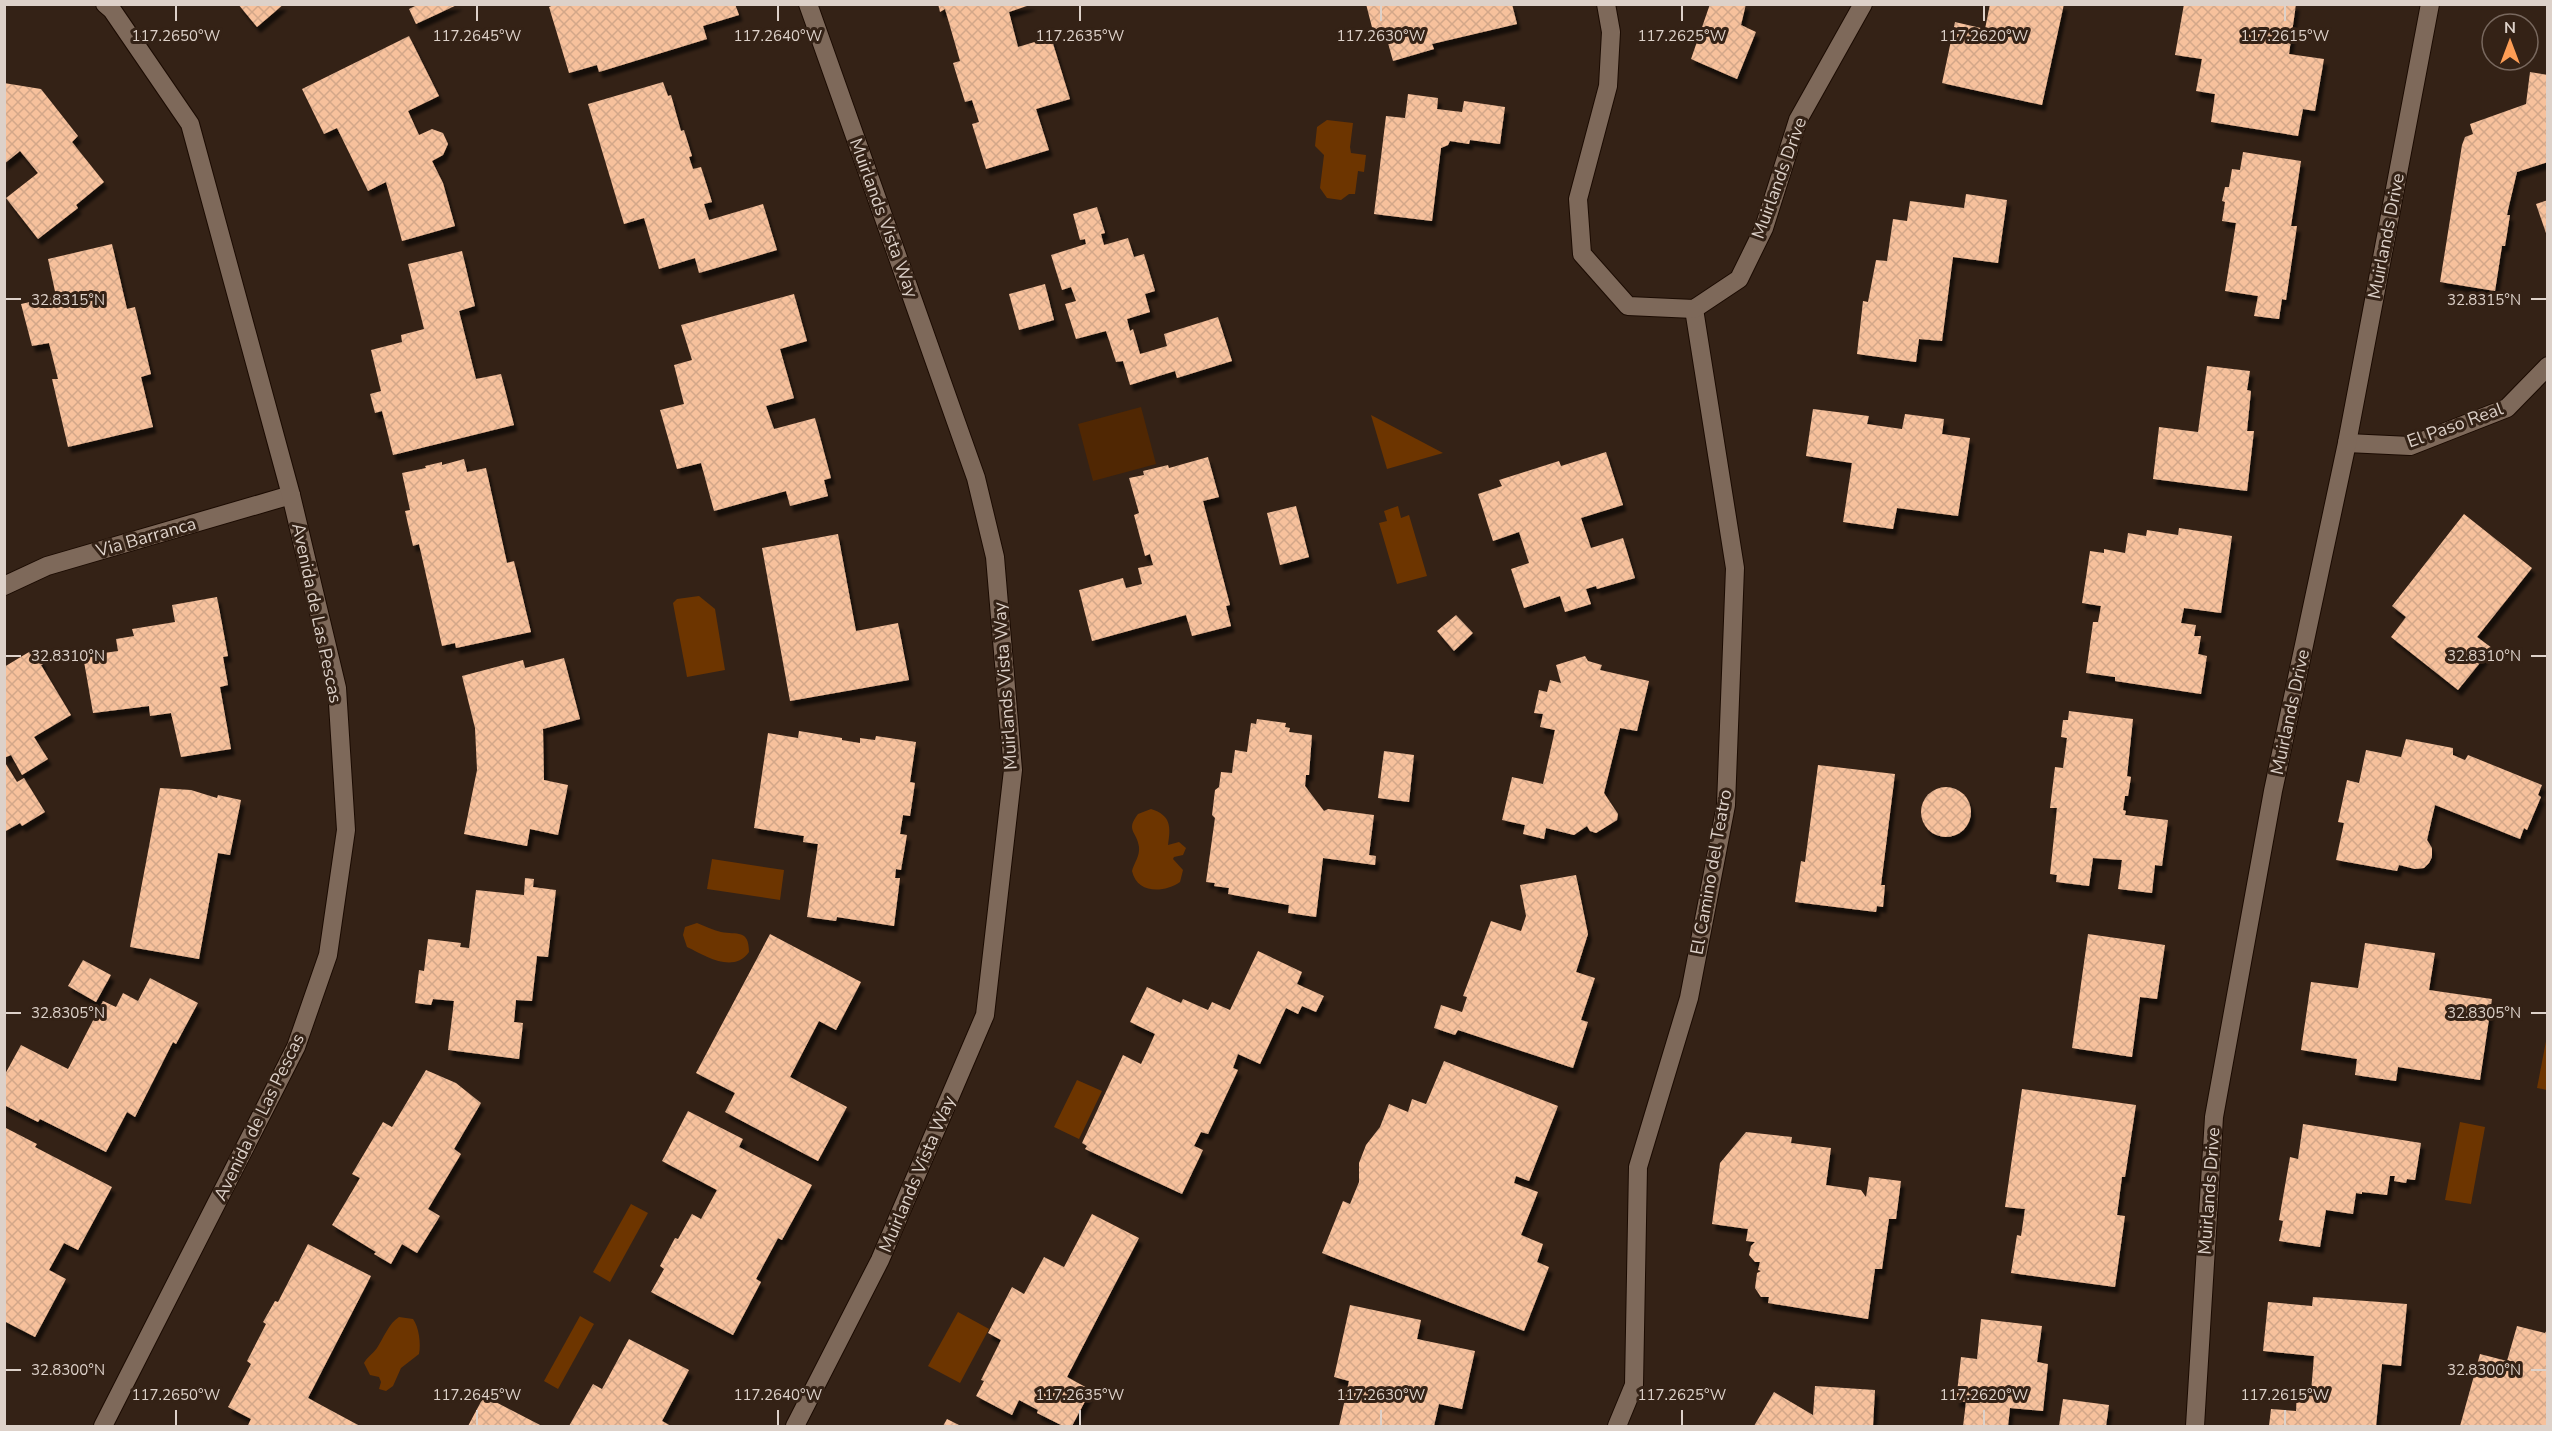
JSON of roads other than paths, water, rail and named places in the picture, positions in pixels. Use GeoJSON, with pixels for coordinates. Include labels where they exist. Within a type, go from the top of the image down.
{"type":"FeatureCollection","features":[{"type":"Feature","properties":{"kind":"street","name":"Avenida de Las Pescas"},"geometry":{"type":"LineString","coordinates":[[103,1426],[296,1047],[328,955],[346,830],[337,688],[291,495],[190,124],[112,10],[105,4]]}},
{"type":"Feature","properties":{"kind":"street","name":"Muirlands Vista Way"},"geometry":{"type":"LineString","coordinates":[[795,1426],[880,1260],[985,1015],[1013,770],[995,557],[976,478],[808,4]]}},
{"type":"Feature","properties":{"kind":"street"},"geometry":{"type":"LineString","coordinates":[[1606,4],[1611,32],[1608,86],[1578,199],[1582,254],[1628,306],[1694,309]]}},
{"type":"Feature","properties":{"kind":"street","name":"Muirlands Drive"},"geometry":{"type":"LineString","coordinates":[[1694,309],[1739,279],[1764,228],[1798,120],[1863,4]]}},
{"type":"Feature","properties":{"kind":"street","name":"Muirlands Drive"},"geometry":{"type":"LineString","coordinates":[[2195,1426],[2214,1117],[2273,791],[2347,443],[2430,4]]}},
{"type":"Feature","properties":{"kind":"street","name":"El Camino del Teatro"},"geometry":{"type":"LineString","coordinates":[[1617,1426],[1634,1385],[1638,1167],[1689,998],[1726,805],[1735,568],[1694,309]]}},
{"type":"Feature","properties":{"kind":"street","name":"El Paso Real"},"geometry":{"type":"LineString","coordinates":[[2347,443],[2410,446],[2507,408],[2547,366]]}},
{"type":"Feature","properties":{"kind":"street","name":"Via Barranca"},"geometry":{"type":"LineString","coordinates":[[4,586],[47,566],[291,495]]}}]}
